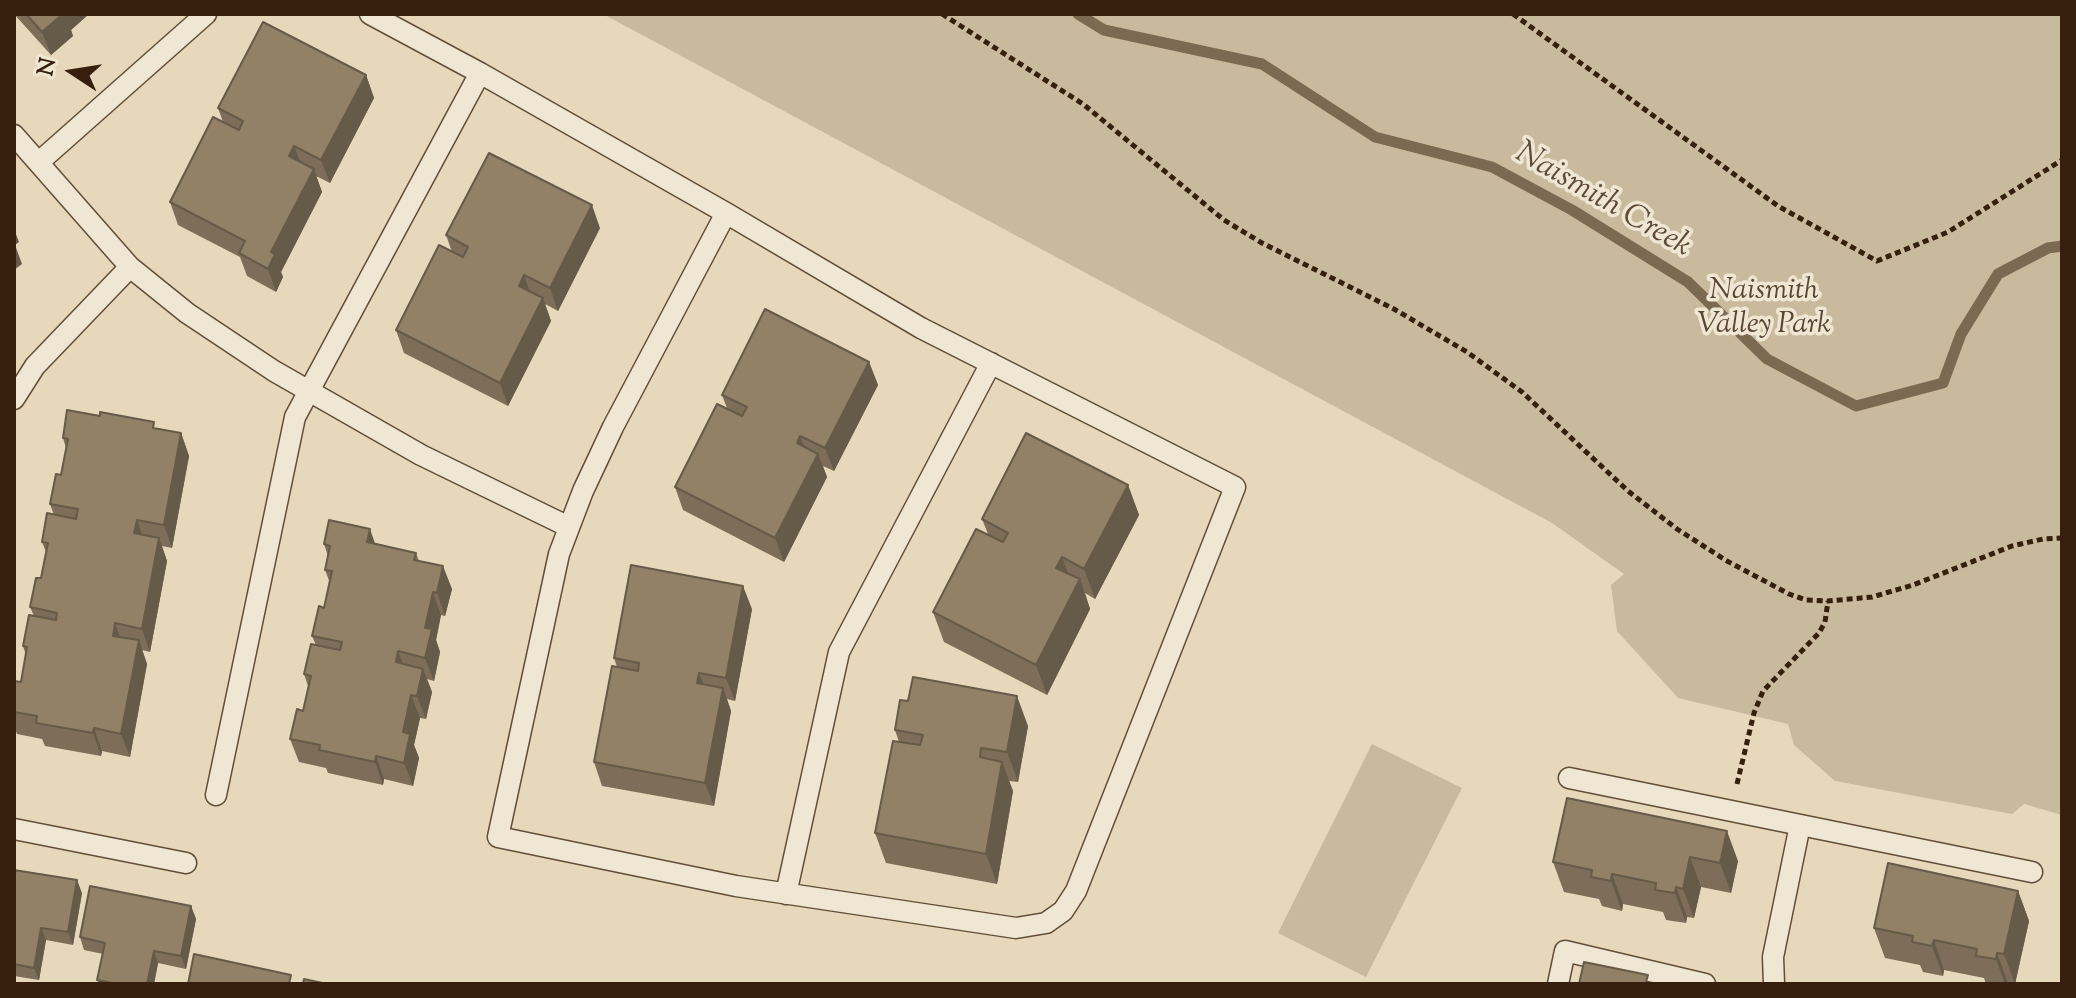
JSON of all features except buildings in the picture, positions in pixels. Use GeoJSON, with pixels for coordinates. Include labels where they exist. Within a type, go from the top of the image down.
{"type":"FeatureCollection","features":[{"type":"Feature","properties":{"kind":"lane"},"geometry":{"type":"LineString","coordinates":[[39,162],[206,14]]}},
{"type":"Feature","properties":{"kind":"lane"},"geometry":{"type":"LineString","coordinates":[[370,14],[726,213],[921,328],[1235,487],[1076,891],[1063,911],[1046,923],[1016,928],[786,894],[498,837],[559,554],[613,427],[726,213]]}},
{"type":"Feature","properties":{"kind":"lane"},"geometry":{"type":"LineString","coordinates":[[216,795],[295,417],[480,73]]}},
{"type":"Feature","properties":{"kind":"lane"},"geometry":{"type":"LineString","coordinates":[[14,135],[130,267],[187,313],[309,391],[421,455],[569,527]]}},
{"type":"Feature","properties":{"kind":"lane"},"geometry":{"type":"LineString","coordinates":[[14,399],[35,366],[130,267]]}},
{"type":"Feature","properties":{"kind":"lane"},"geometry":{"type":"LineString","coordinates":[[786,894],[839,652],[991,363]]}},
{"type":"Feature","properties":{"kind":"lane"},"geometry":{"type":"LineString","coordinates":[[1569,778],[2032,872]]}},
{"type":"Feature","properties":{"kind":"lane"},"geometry":{"type":"LineString","coordinates":[[1774,984],[1773,957],[1800,825]]}},
{"type":"Feature","properties":{"kind":"lane"},"geometry":{"type":"LineString","coordinates":[[14,829],[186,863]]}},
{"type":"Feature","properties":{"kind":"lane"},"geometry":{"type":"LineString","coordinates":[[1558,984],[1565,951],[1705,984]]}},
{"type":"Feature","properties":{"kind":"path"},"geometry":{"type":"LineString","coordinates":[[942,14],[1083,104],[1224,220],[1262,243],[1394,309],[1467,352],[1522,392],[1628,491],[1677,529],[1727,561],[1789,594],[1806,600],[1828,601],[1872,597],[1913,585],[2012,546],[2062,538]]}},
{"type":"Feature","properties":{"kind":"path"},"geometry":{"type":"LineString","coordinates":[[1513,14],[1778,206],[1877,261],[1948,232],[2062,160]]}},
{"type":"Feature","properties":{"kind":"path"},"geometry":{"type":"LineString","coordinates":[[1731,811],[1754,713],[1763,691],[1819,633],[1825,622],[1828,601]]}},
{"type":"Feature","properties":{"kind":"green space","name":"Naismith Valley Park"},"geometry":{"type":"Polygon","coordinates":[[[603,14],[2062,14],[2062,815],[2024,804],[2012,814],[1835,781],[1794,745],[1788,724],[1678,698],[1617,631],[1611,585],[1624,574],[1552,523],[603,14]]]}},
{"type":"Feature","properties":{"kind":"green space"},"geometry":{"type":"Polygon","coordinates":[[[1372,744],[1462,788],[1366,977],[1278,933],[1372,744]]]}},
{"type":"Feature","properties":{"kind":"waterway","name":"Naismith Creek"},"geometry":{"type":"LineString","coordinates":[[1078,14],[1104,30],[1262,64],[1375,137],[1492,167],[1572,210],[1688,282],[1767,359],[1856,406],[1943,383],[1961,334],[1998,274],[2048,248],[2062,246]]}}]}
